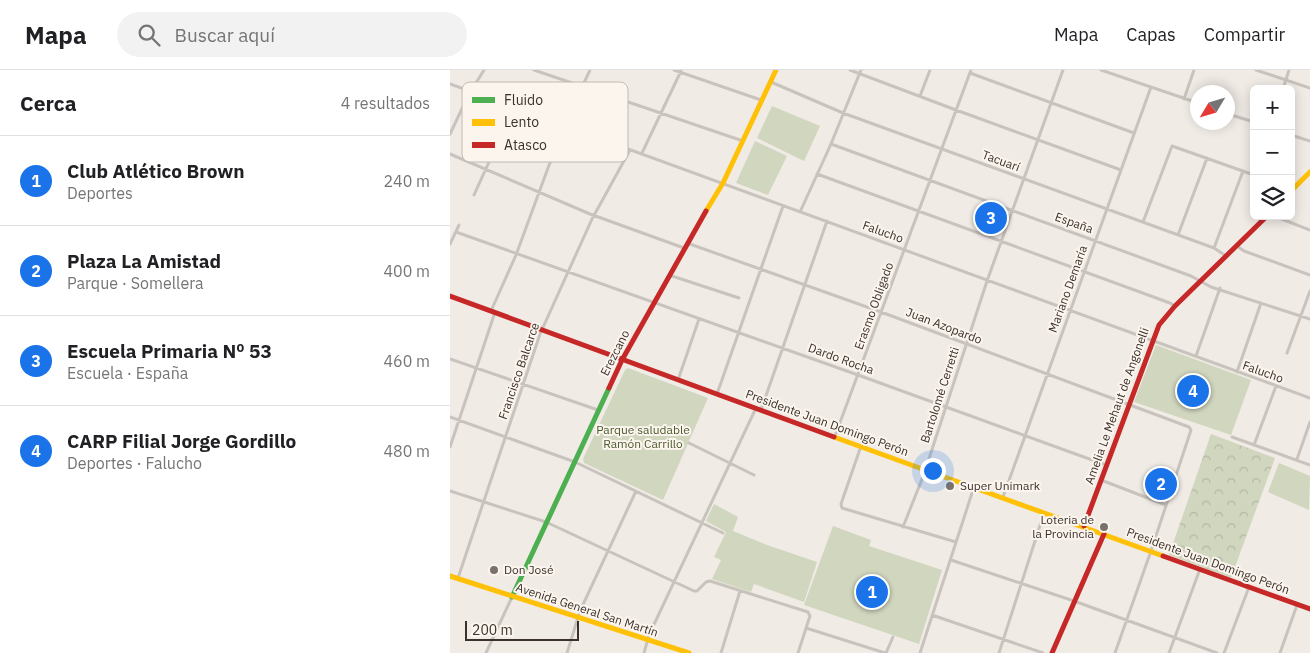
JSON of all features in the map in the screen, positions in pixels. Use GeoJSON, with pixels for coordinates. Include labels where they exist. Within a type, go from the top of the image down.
{"type":"FeatureCollection","features":[{"type":"Feature","properties":{"kind":"street"},"geometry":{"type":"LineString","coordinates":[[477,82],[484,70]]}},
{"type":"Feature","properties":{"kind":"street"},"geometry":{"type":"LineString","coordinates":[[534,70],[570,82]]}},
{"type":"Feature","properties":{"kind":"street"},"geometry":{"type":"LineString","coordinates":[[584,82],[590,70]]}},
{"type":"Feature","properties":{"kind":"street"},"geometry":{"type":"LineString","coordinates":[[674,70],[762,101]]}},
{"type":"Feature","properties":{"kind":"street","name":"Erezcano"},"geometry":{"type":"LineString","coordinates":[[486,653],[622,360],[723,183],[776,70]]}},
{"type":"Feature","properties":{"kind":"street"},"geometry":{"type":"LineString","coordinates":[[850,70],[860,72],[956,110],[1121,170]]}},
{"type":"Feature","properties":{"kind":"street"},"geometry":{"type":"LineString","coordinates":[[920,96],[930,70]]}},
{"type":"Feature","properties":{"kind":"street","name":"Bartolomé Cerretti"},"geometry":{"type":"LineString","coordinates":[[903,527],[925,469],[1001,241],[1063,70]]}},
{"type":"Feature","properties":{"kind":"street"},"geometry":{"type":"LineString","coordinates":[[1101,70],[1110,71],[1190,101]]}},
{"type":"Feature","properties":{"kind":"street"},"geometry":{"type":"LineString","coordinates":[[1184,99],[1194,70]]}},
{"type":"Feature","properties":{"kind":"street"},"geometry":{"type":"LineString","coordinates":[[1256,70],[1310,88]]}},
{"type":"Feature","properties":{"kind":"street"},"geometry":{"type":"LineString","coordinates":[[1284,85],[1289,70]]}},
{"type":"Feature","properties":{"kind":"street"},"geometry":{"type":"LineString","coordinates":[[642,154],[680,71]]}},
{"type":"Feature","properties":{"kind":"street"},"geometry":{"type":"LineString","coordinates":[[970,71],[1134,133]]}},
{"type":"Feature","properties":{"kind":"street","name":"Erasmo Obligado"},"geometry":{"type":"LineString","coordinates":[[835,436],[970,71]]}},
{"type":"Feature","properties":{"kind":"street"},"geometry":{"type":"LineString","coordinates":[[800,212],[831,144],[860,72]]}},
{"type":"Feature","properties":{"kind":"street","name":"Tacuarí"},"geometry":{"type":"LineString","coordinates":[[771,82],[844,113],[1214,248],[1226,256]]}},
{"type":"Feature","properties":{"kind":"street","name":"Falucho"},"geometry":{"type":"LineString","coordinates":[[450,84],[462,88]]}},
{"type":"Feature","properties":{"kind":"street","name":"Mariano Demaría"},"geometry":{"type":"LineString","coordinates":[[1002,497],[1151,87]]}},
{"type":"Feature","properties":{"kind":"street"},"geometry":{"type":"LineString","coordinates":[[628,102],[743,141]]}},
{"type":"Feature","properties":{"kind":"street"},"geometry":{"type":"LineString","coordinates":[[450,134],[462,109]]}},
{"type":"Feature","properties":{"kind":"street"},"geometry":{"type":"LineString","coordinates":[[1235,116],[1250,121]]}},
{"type":"Feature","properties":{"kind":"street"},"geometry":{"type":"LineString","coordinates":[[1295,136],[1310,141]]}},
{"type":"Feature","properties":{"kind":"street","name":"España"},"geometry":{"type":"LineString","coordinates":[[831,144],[1191,276],[1211,287],[1220,288],[1310,319]]}},
{"type":"Feature","properties":{"kind":"street"},"geometry":{"type":"LineString","coordinates":[[1142,222],[1171,148],[1174,146],[1250,173]]}},
{"type":"Feature","properties":{"kind":"street","name":"Falucho"},"geometry":{"type":"LineString","coordinates":[[630,150],[1310,398]]}},
{"type":"Feature","properties":{"kind":"street","name":"Francisco Balcarce"},"geometry":{"type":"LineString","coordinates":[[628,154],[630,150]]}},
{"type":"Feature","properties":{"kind":"street","name":"Juan Azopardo"},"geometry":{"type":"LineString","coordinates":[[450,154],[462,159]]}},
{"type":"Feature","properties":{"kind":"street"},"geometry":{"type":"LineString","coordinates":[[1178,235],[1207,158]]}},
{"type":"Feature","properties":{"kind":"street","name":"Juan Azopardo"},"geometry":{"type":"LineString","coordinates":[[469,162],[595,215],[761,268],[1189,427],[1191,430],[1166,505]]}},
{"type":"Feature","properties":{"kind":"street"},"geometry":{"type":"LineString","coordinates":[[474,195],[489,162]]}},
{"type":"Feature","properties":{"kind":"street"},"geometry":{"type":"LineString","coordinates":[[450,447],[493,312],[551,162]]}},
{"type":"Feature","properties":{"kind":"street","name":"Francisco Balcarce"},"geometry":{"type":"LineString","coordinates":[[458,579],[522,384],[542,330],[595,215],[624,162]]}},
{"type":"Feature","properties":{"kind":"street"},"geometry":{"type":"LineString","coordinates":[[1214,248],[1243,171]]}},
{"type":"Feature","properties":{"kind":"street"},"geometry":{"type":"LineString","coordinates":[[1295,187],[1310,172]]}},
{"type":"Feature","properties":{"kind":"street"},"geometry":{"type":"LineString","coordinates":[[817,174],[1175,306]]}},
{"type":"Feature","properties":{"kind":"street"},"geometry":{"type":"LineString","coordinates":[[717,394],[783,206]]}},
{"type":"Feature","properties":{"kind":"street","name":"Amelia Le Mehaut de Angonelli"},"geometry":{"type":"LineString","coordinates":[[1084,526],[1158,325],[1263,220]]}},
{"type":"Feature","properties":{"kind":"street"},"geometry":{"type":"LineString","coordinates":[[1284,220],[1310,230]]}},
{"type":"Feature","properties":{"kind":"street"},"geometry":{"type":"LineString","coordinates":[[644,653],[648,640],[729,463],[758,409],[783,348],[827,221]]}},
{"type":"Feature","properties":{"kind":"street"},"geometry":{"type":"LineString","coordinates":[[450,244],[459,225]]}},
{"type":"Feature","properties":{"kind":"street","name":"Dardo Rocha"},"geometry":{"type":"LineString","coordinates":[[456,232],[699,320],[740,332],[1106,465]]}},
{"type":"Feature","properties":{"kind":"street"},"geometry":{"type":"LineString","coordinates":[[1237,246],[1244,251],[1310,275]]}},
{"type":"Feature","properties":{"kind":"street"},"geometry":{"type":"LineString","coordinates":[[669,275],[739,298]]}},
{"type":"Feature","properties":{"kind":"street"},"geometry":{"type":"LineString","coordinates":[[1196,356],[1220,288]]}},
{"type":"Feature","properties":{"kind":"street"},"geometry":{"type":"LineString","coordinates":[[1287,354],[1310,291]]}},
{"type":"Feature","properties":{"kind":"street","name":"Presidente Juan Domingo Perón"},"geometry":{"type":"LineString","coordinates":[[450,296],[1310,610]]}},
{"type":"Feature","properties":{"kind":"street"},"geometry":{"type":"LineString","coordinates":[[1237,372],[1261,303]]}},
{"type":"Feature","properties":{"kind":"street"},"geometry":{"type":"LineString","coordinates":[[678,380],[699,320]]}},
{"type":"Feature","properties":{"kind":"street"},"geometry":{"type":"LineString","coordinates":[[450,359],[598,410]]}},
{"type":"Feature","properties":{"kind":"street"},"geometry":{"type":"LineString","coordinates":[[1254,445],[1276,386]]}},
{"type":"Feature","properties":{"kind":"street"},"geometry":{"type":"LineString","coordinates":[[450,417],[575,462],[723,533]]}},
{"type":"Feature","properties":{"kind":"street"},"geometry":{"type":"LineString","coordinates":[[1297,459],[1310,422]]}},
{"type":"Feature","properties":{"kind":"street"},"geometry":{"type":"LineString","coordinates":[[1232,437],[1310,465]]}},
{"type":"Feature","properties":{"kind":"street"},"geometry":{"type":"LineString","coordinates":[[689,443],[754,475]]}},
{"type":"Feature","properties":{"kind":"street"},"geometry":{"type":"LineString","coordinates":[[862,446],[841,507],[956,542]]}},
{"type":"Feature","properties":{"kind":"street"},"geometry":{"type":"LineString","coordinates":[[1101,480],[1166,505],[1115,653]]}},
{"type":"Feature","properties":{"kind":"street"},"geometry":{"type":"LineString","coordinates":[[920,653],[974,487]]}},
{"type":"Feature","properties":{"kind":"street"},"geometry":{"type":"LineString","coordinates":[[450,491],[546,522],[697,591],[708,581],[810,614],[798,653]]}},
{"type":"Feature","properties":{"kind":"street"},"geometry":{"type":"LineString","coordinates":[[567,653],[578,617],[636,491]]}},
{"type":"Feature","properties":{"kind":"street"},"geometry":{"type":"LineString","coordinates":[[999,653],[1044,512]]}},
{"type":"Feature","properties":{"kind":"street"},"geometry":{"type":"LineString","coordinates":[[1052,653],[1104,534]]}},
{"type":"Feature","properties":{"kind":"street"},"geometry":{"type":"LineString","coordinates":[[951,560],[1074,601],[1217,653]]}},
{"type":"Feature","properties":{"kind":"street"},"geometry":{"type":"LineString","coordinates":[[1169,653],[1200,569]]}},
{"type":"Feature","properties":{"kind":"street","name":"Avenida General San Martín"},"geometry":{"type":"LineString","coordinates":[[450,576],[689,653]]}},
{"type":"Feature","properties":{"kind":"street"},"geometry":{"type":"LineString","coordinates":[[1224,653],[1249,587]]}},
{"type":"Feature","properties":{"kind":"street"},"geometry":{"type":"LineString","coordinates":[[721,653],[740,591]]}},
{"type":"Feature","properties":{"kind":"street"},"geometry":{"type":"LineString","coordinates":[[1280,653],[1297,605]]}},
{"type":"Feature","properties":{"kind":"street"},"geometry":{"type":"LineString","coordinates":[[932,615],[1043,653]]}},
{"type":"Feature","properties":{"kind":"street"},"geometry":{"type":"LineString","coordinates":[[806,628],[885,653],[894,638]]}},
{"type":"Feature","properties":{"kind":"green space"},"geometry":{"type":"Polygon","coordinates":[[[772,106],[820,126],[804,161],[757,138],[772,106]]]}},
{"type":"Feature","properties":{"kind":"green space"},"geometry":{"type":"Polygon","coordinates":[[[755,141],[787,156],[768,195],[736,183],[755,141]]]}},
{"type":"Feature","properties":{"kind":"green space"},"geometry":{"type":"Polygon","coordinates":[[[1156,345],[1251,380],[1231,435],[1134,402],[1156,345]]]}},
{"type":"Feature","properties":{"kind":"green space","name":"Parque saludable Ramón Carrillo"},"geometry":{"type":"Polygon","coordinates":[[[628,368],[708,398],[663,500],[584,463],[583,459],[625,370],[628,368]]]}},
{"type":"Feature","properties":{"kind":"green space"},"geometry":{"type":"Polygon","coordinates":[[[1211,434],[1275,458],[1231,578],[1169,555],[1211,434]]]}},
{"type":"Feature","properties":{"kind":"green space"},"geometry":{"type":"Polygon","coordinates":[[[1279,463],[1310,476],[1309,510],[1268,492],[1279,463]]]}},
{"type":"Feature","properties":{"kind":"green space"},"geometry":{"type":"Polygon","coordinates":[[[1158,467],[1174,473],[1164,501],[1148,495],[1158,467]]]}},
{"type":"Feature","properties":{"kind":"green space"},"geometry":{"type":"Polygon","coordinates":[[[714,504],[738,517],[733,531],[817,562],[804,602],[754,584],[751,592],[712,579],[721,560],[714,557],[726,532],[706,521],[714,504]]]}},
{"type":"Feature","properties":{"kind":"green space"},"geometry":{"type":"Polygon","coordinates":[[[833,526],[871,540],[869,546],[942,570],[919,644],[804,605],[833,526]]]}},
{"type":"Feature","properties":{"kind":"traffic: fast"},"geometry":{"type":"LineString","coordinates":[[512,597],[609,388]]}},
{"type":"Feature","properties":{"kind":"traffic: slow"},"geometry":{"type":"LineString","coordinates":[[706,211],[723,183],[776,70]]}},
{"type":"Feature","properties":{"kind":"traffic: slow"},"geometry":{"type":"LineString","coordinates":[[1295,187],[1310,172]]}},
{"type":"Feature","properties":{"kind":"traffic: slow"},"geometry":{"type":"LineString","coordinates":[[834,437],[1163,556]]}},
{"type":"Feature","properties":{"kind":"traffic: slow"},"geometry":{"type":"LineString","coordinates":[[450,576],[689,653]]}},
{"type":"Feature","properties":{"kind":"traffic: jam"},"geometry":{"type":"LineString","coordinates":[[609,388],[622,360],[706,211]]}},
{"type":"Feature","properties":{"kind":"traffic: jam"},"geometry":{"type":"LineString","coordinates":[[1084,526],[1159,325],[1175,306],[1263,220]]}},
{"type":"Feature","properties":{"kind":"traffic: jam"},"geometry":{"type":"LineString","coordinates":[[450,296],[834,437]]}},
{"type":"Feature","properties":{"kind":"traffic: jam"},"geometry":{"type":"LineString","coordinates":[[1052,653],[1104,534]]}},
{"type":"Feature","properties":{"kind":"traffic: jam"},"geometry":{"type":"LineString","coordinates":[[1163,556],[1310,609]]}},
{"type":"Feature","properties":{"kind":"place","name":"Escuela Primaria Nº 53"},"geometry":{"type":"Point","coordinates":[991,218]}},
{"type":"Feature","properties":{"kind":"place","name":"CARP Filial Jorge Gordillo"},"geometry":{"type":"Point","coordinates":[1193,391]}},
{"type":"Feature","properties":{"kind":"place","name":"Plaza La Amistad"},"geometry":{"type":"Point","coordinates":[1161,484]}},
{"type":"Feature","properties":{"kind":"place","name":"Super Unimark"},"geometry":{"type":"Point","coordinates":[950,486]}},
{"type":"Feature","properties":{"kind":"place","name":"Loteria de la Provincia"},"geometry":{"type":"Point","coordinates":[1104,527]}},
{"type":"Feature","properties":{"kind":"place","name":"Don José"},"geometry":{"type":"Point","coordinates":[494,570]}},
{"type":"Feature","properties":{"kind":"place","name":"Club Atlético Brown"},"geometry":{"type":"Point","coordinates":[872,592]}}]}
